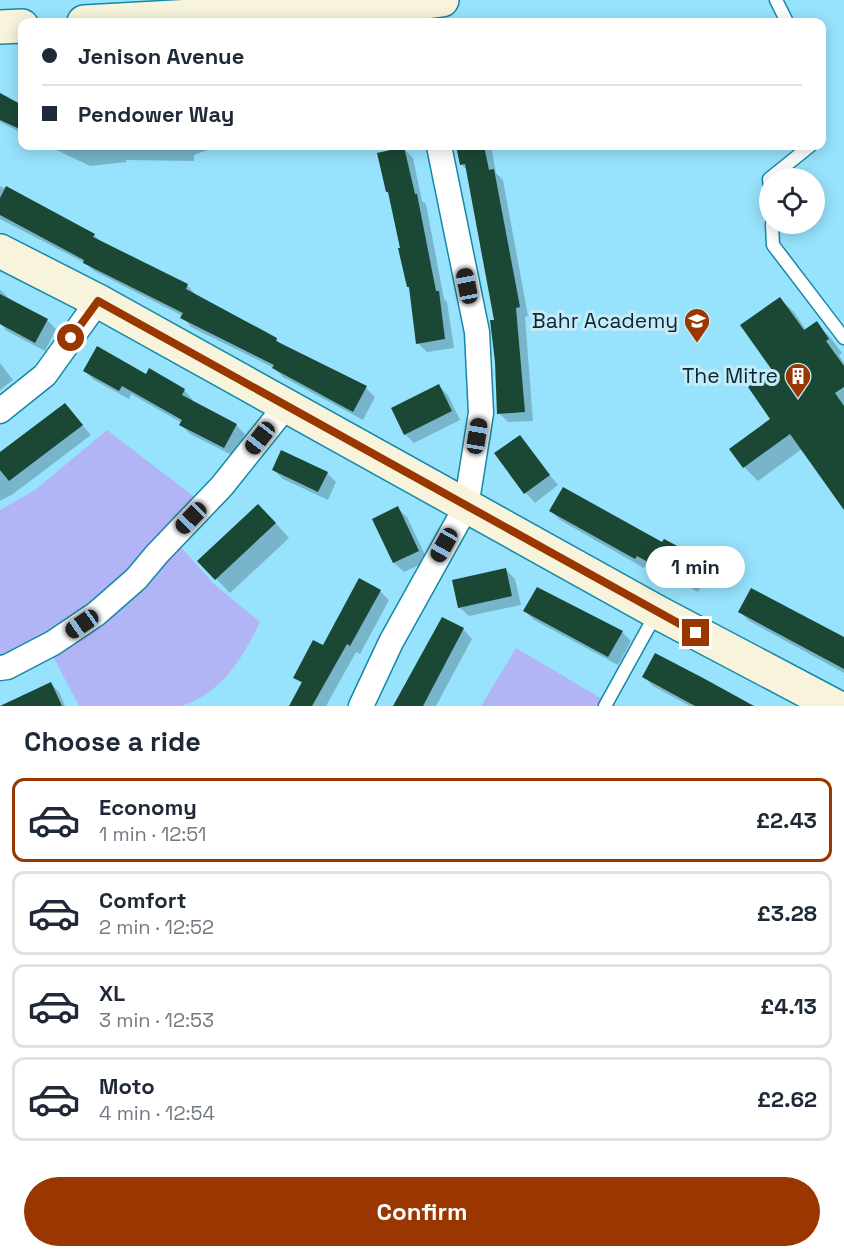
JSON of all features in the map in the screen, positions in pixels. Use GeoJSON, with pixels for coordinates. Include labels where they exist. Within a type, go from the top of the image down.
{"type":"FeatureCollection","features":[{"type":"Feature","properties":{"kind":"street"},"geometry":{"type":"LineString","coordinates":[[121,18],[223,7],[412,14],[442,0]]}},
{"type":"Feature","properties":{"kind":"street"},"geometry":{"type":"LineString","coordinates":[[0,27],[18,26]]}},
{"type":"Feature","properties":{"kind":"street"},"geometry":{"type":"LineString","coordinates":[[361,706],[391,642],[466,507],[481,412],[477,332],[440,150]]}},
{"type":"Feature","properties":{"kind":"street"},"geometry":{"type":"LineString","coordinates":[[0,251],[98,301],[657,612],[835,706]]}},
{"type":"Feature","properties":{"kind":"street"},"geometry":{"type":"LineString","coordinates":[[0,411],[45,375],[98,301]]}},
{"type":"Feature","properties":{"kind":"street"},"geometry":{"type":"LineString","coordinates":[[0,668],[7,667],[53,643],[96,614],[136,579],[222,486],[286,406]]}},
{"type":"Feature","properties":{"kind":"lane"},"geometry":{"type":"LineString","coordinates":[[776,0],[785,18]]}},
{"type":"Feature","properties":{"kind":"lane"},"geometry":{"type":"LineString","coordinates":[[783,168],[805,150]]}},
{"type":"Feature","properties":{"kind":"lane"},"geometry":{"type":"LineString","coordinates":[[772,234],[773,245],[844,338]]}},
{"type":"Feature","properties":{"kind":"lane"},"geometry":{"type":"LineString","coordinates":[[605,706],[657,612]]}},
{"type":"Feature","properties":{"kind":"shaded area"},"geometry":{"type":"Polygon","coordinates":[[[107,430],[201,502],[171,536],[214,584],[260,622],[246,649],[219,684],[208,693],[181,706],[79,706],[45,641],[0,664],[0,510],[35,490],[107,430]]]}},
{"type":"Feature","properties":{"kind":"shaded area"},"geometry":{"type":"Polygon","coordinates":[[[516,648],[602,699],[617,706],[481,706],[516,648]]]}},
{"type":"Feature","properties":{"kind":"building"},"geometry":{"type":"Polygon","coordinates":[[[0,93],[18,103],[18,128],[0,120],[0,93]]]}},
{"type":"Feature","properties":{"kind":"building"},"geometry":{"type":"Polygon","coordinates":[[[405,150],[415,194],[417,194],[436,291],[439,291],[445,339],[416,344],[409,287],[407,287],[388,192],[386,192],[377,153],[405,150]]]}},
{"type":"Feature","properties":{"kind":"building"},"geometry":{"type":"Polygon","coordinates":[[[457,150],[485,150],[489,170],[494,169],[520,307],[516,308],[525,412],[497,414],[495,362],[490,320],[494,320],[465,164],[460,165],[457,150]]]}},
{"type":"Feature","properties":{"kind":"building"},"geometry":{"type":"Polygon","coordinates":[[[6,186],[95,234],[93,237],[188,284],[186,289],[277,338],[276,341],[367,386],[353,412],[272,368],[274,365],[180,318],[183,313],[83,263],[84,260],[0,215],[0,198],[6,186]]]}},
{"type":"Feature","properties":{"kind":"building"},"geometry":{"type":"Polygon","coordinates":[[[0,294],[48,319],[35,343],[0,324],[0,294]]]}},
{"type":"Feature","properties":{"kind":"building","name":"The Mitre"},"geometry":{"type":"Polygon","coordinates":[[[780,297],[804,330],[817,321],[829,339],[826,341],[844,366],[844,387],[835,393],[844,406],[844,510],[790,434],[743,468],[729,449],[770,419],[748,387],[772,370],[740,325],[780,297]]]}},
{"type":"Feature","properties":{"kind":"building"},"geometry":{"type":"Polygon","coordinates":[[[97,346],[146,374],[149,368],[185,389],[182,395],[237,424],[224,448],[179,425],[182,420],[122,386],[119,391],[83,371],[97,346]]]}},
{"type":"Feature","properties":{"kind":"building"},"geometry":{"type":"Polygon","coordinates":[[[439,384],[452,411],[404,435],[391,408],[439,384]]]}},
{"type":"Feature","properties":{"kind":"building"},"geometry":{"type":"Polygon","coordinates":[[[65,403],[83,425],[9,481],[0,470],[0,452],[65,403]]]}},
{"type":"Feature","properties":{"kind":"building"},"geometry":{"type":"Polygon","coordinates":[[[520,435],[550,475],[524,494],[494,453],[520,435]]]}},
{"type":"Feature","properties":{"kind":"building"},"geometry":{"type":"Polygon","coordinates":[[[281,450],[328,472],[318,492],[272,470],[281,450]]]}},
{"type":"Feature","properties":{"kind":"building"},"geometry":{"type":"Polygon","coordinates":[[[563,487],[662,542],[664,539],[702,559],[688,584],[637,556],[635,559],[549,511],[563,487]]]}},
{"type":"Feature","properties":{"kind":"building"},"geometry":{"type":"Polygon","coordinates":[[[258,504],[276,523],[215,580],[197,561],[258,504]]]}},
{"type":"Feature","properties":{"kind":"building"},"geometry":{"type":"Polygon","coordinates":[[[398,506],[419,551],[393,563],[372,519],[398,506]]]}},
{"type":"Feature","properties":{"kind":"building"},"geometry":{"type":"Polygon","coordinates":[[[506,568],[512,596],[458,608],[452,580],[506,568]]]}},
{"type":"Feature","properties":{"kind":"building"},"geometry":{"type":"Polygon","coordinates":[[[359,578],[381,590],[350,646],[347,644],[312,706],[289,706],[302,682],[293,678],[313,640],[323,645],[359,578]]]}},
{"type":"Feature","properties":{"kind":"building"},"geometry":{"type":"Polygon","coordinates":[[[537,587],[623,631],[608,657],[523,611],[537,587]]]}},
{"type":"Feature","properties":{"kind":"building"},"geometry":{"type":"Polygon","coordinates":[[[751,588],[844,637],[844,669],[738,612],[751,588]]]}},
{"type":"Feature","properties":{"kind":"building"},"geometry":{"type":"Polygon","coordinates":[[[442,617],[464,628],[423,706],[393,706],[442,617]]]}},
{"type":"Feature","properties":{"kind":"building"},"geometry":{"type":"Polygon","coordinates":[[[655,653],[754,706],[695,706],[642,677],[655,653]]]}},
{"type":"Feature","properties":{"kind":"building"},"geometry":{"type":"Polygon","coordinates":[[[51,682],[62,706],[0,706],[51,682]]]}},
{"type":"Feature","properties":{"kind":"place","name":"Bahr Academy"},"geometry":{"type":"Point","coordinates":[697,344]}},
{"type":"Feature","properties":{"kind":"place","name":"The Mitre"},"geometry":{"type":"Point","coordinates":[798,399]}},
{"type":"Feature","properties":{"kind":"route"},"geometry":{"type":"LineString","coordinates":[[71,338],[98,301],[696,633]]}}]}
